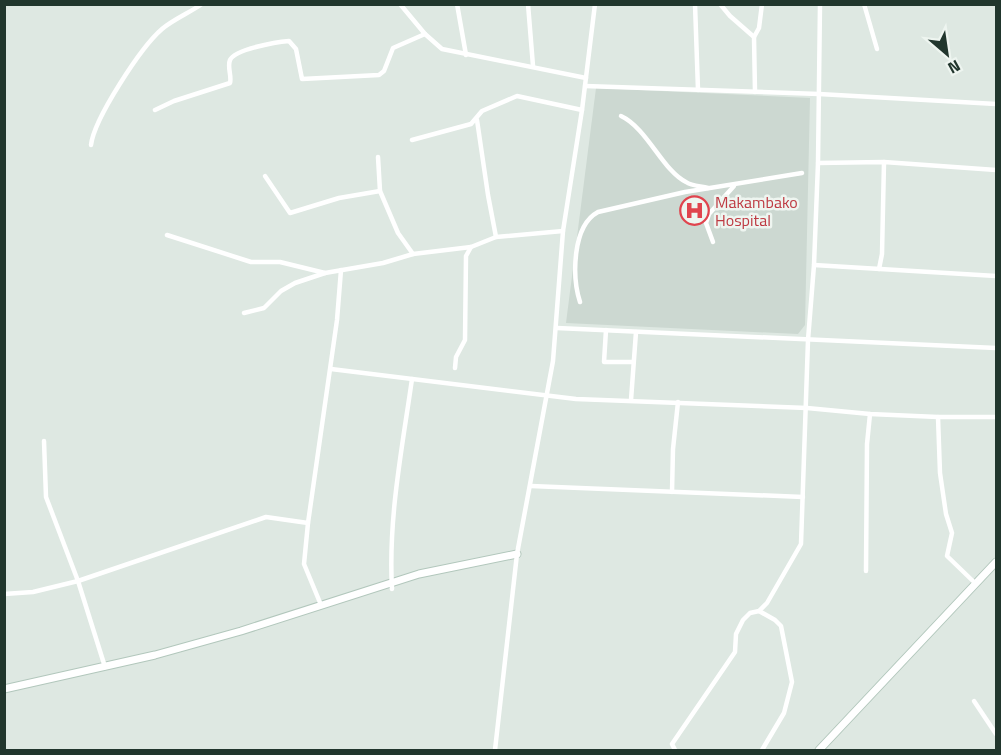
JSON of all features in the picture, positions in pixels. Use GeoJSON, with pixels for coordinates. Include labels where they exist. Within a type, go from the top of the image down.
{"type":"FeatureCollection","features":[{"type":"Feature","properties":{"kind":"street"},"geometry":{"type":"LineString","coordinates":[[91,145],[106,109],[137,58],[161,30],[202,4]]}},
{"type":"Feature","properties":{"kind":"street"},"geometry":{"type":"LineString","coordinates":[[400,4],[425,34],[442,49],[586,78]]}},
{"type":"Feature","properties":{"kind":"street"},"geometry":{"type":"LineString","coordinates":[[457,4],[466,55]]}},
{"type":"Feature","properties":{"kind":"street"},"geometry":{"type":"LineString","coordinates":[[528,4],[533,66]]}},
{"type":"Feature","properties":{"kind":"street"},"geometry":{"type":"LineString","coordinates":[[495,750],[517,554],[547,396],[557,328],[563,231],[582,110],[595,4]]}},
{"type":"Feature","properties":{"kind":"street"},"geometry":{"type":"LineString","coordinates":[[695,4],[698,90]]}},
{"type":"Feature","properties":{"kind":"street"},"geometry":{"type":"LineString","coordinates":[[720,4],[754,37]]}},
{"type":"Feature","properties":{"kind":"street"},"geometry":{"type":"LineString","coordinates":[[755,92],[754,37],[759,28],[762,4]]}},
{"type":"Feature","properties":{"kind":"street"},"geometry":{"type":"LineString","coordinates":[[673,750],[672,744],[735,652],[736,634],[743,620],[750,613],[759,611],[767,603],[801,544],[808,340],[818,163],[820,4]]}},
{"type":"Feature","properties":{"kind":"street"},"geometry":{"type":"LineString","coordinates":[[864,4],[877,50]]}},
{"type":"Feature","properties":{"kind":"street"},"geometry":{"type":"LineString","coordinates":[[155,110],[174,100],[230,83],[231,58],[249,49],[289,41],[296,49],[302,79],[379,75],[384,71],[393,48],[425,34]]}},
{"type":"Feature","properties":{"kind":"street"},"geometry":{"type":"LineString","coordinates":[[585,86],[819,94],[996,104]]}},
{"type":"Feature","properties":{"kind":"street"},"geometry":{"type":"LineString","coordinates":[[496,237],[477,120],[478,113],[517,96],[582,110]]}},
{"type":"Feature","properties":{"kind":"street"},"geometry":{"type":"LineString","coordinates":[[621,116],[639,131],[685,182],[711,189]]}},
{"type":"Feature","properties":{"kind":"street"},"geometry":{"type":"LineString","coordinates":[[412,140],[471,124],[477,120]]}},
{"type":"Feature","properties":{"kind":"street"},"geometry":{"type":"LineString","coordinates":[[378,157],[380,191],[398,233],[413,254]]}},
{"type":"Feature","properties":{"kind":"street"},"geometry":{"type":"LineString","coordinates":[[818,163],[884,162],[996,170]]}},
{"type":"Feature","properties":{"kind":"street"},"geometry":{"type":"LineString","coordinates":[[879,269],[882,254],[884,162]]}},
{"type":"Feature","properties":{"kind":"street"},"geometry":{"type":"LineString","coordinates":[[580,302],[575,287],[578,247],[581,230],[590,216],[637,202],[685,192],[802,173]]}},
{"type":"Feature","properties":{"kind":"street"},"geometry":{"type":"LineString","coordinates":[[265,176],[290,213],[339,198],[380,191]]}},
{"type":"Feature","properties":{"kind":"street"},"geometry":{"type":"LineString","coordinates":[[713,242],[706,223],[709,214],[736,184]]}},
{"type":"Feature","properties":{"kind":"street"},"geometry":{"type":"LineString","coordinates":[[244,313],[264,308],[281,291],[295,283],[326,273],[383,263],[413,254],[471,247],[496,237],[563,231]]}},
{"type":"Feature","properties":{"kind":"street"},"geometry":{"type":"LineString","coordinates":[[167,235],[251,262],[280,262],[326,273]]}},
{"type":"Feature","properties":{"kind":"street"},"geometry":{"type":"LineString","coordinates":[[455,368],[456,357],[465,340],[465,256],[471,247]]}},
{"type":"Feature","properties":{"kind":"street"},"geometry":{"type":"LineString","coordinates":[[814,265],[996,276]]}},
{"type":"Feature","properties":{"kind":"street"},"geometry":{"type":"LineString","coordinates":[[321,605],[304,564],[331,369],[341,270]]}},
{"type":"Feature","properties":{"kind":"street"},"geometry":{"type":"LineString","coordinates":[[557,328],[996,348]]}},
{"type":"Feature","properties":{"kind":"street"},"geometry":{"type":"LineString","coordinates":[[606,330],[604,362],[633,362]]}},
{"type":"Feature","properties":{"kind":"street"},"geometry":{"type":"LineString","coordinates":[[631,400],[636,332]]}},
{"type":"Feature","properties":{"kind":"street"},"geometry":{"type":"LineString","coordinates":[[331,369],[576,399],[807,408],[870,414]]}},
{"type":"Feature","properties":{"kind":"street"},"geometry":{"type":"LineString","coordinates":[[392,586],[390,561],[393,513],[412,379]]}},
{"type":"Feature","properties":{"kind":"street"},"geometry":{"type":"LineString","coordinates":[[672,492],[673,448],[678,402]]}},
{"type":"Feature","properties":{"kind":"street"},"geometry":{"type":"LineString","coordinates":[[817,411],[938,417],[996,417]]}},
{"type":"Feature","properties":{"kind":"street"},"geometry":{"type":"LineString","coordinates":[[938,417],[970,413]]}},
{"type":"Feature","properties":{"kind":"street"},"geometry":{"type":"LineString","coordinates":[[866,571],[867,444],[870,414]]}},
{"type":"Feature","properties":{"kind":"street"},"geometry":{"type":"LineString","coordinates":[[938,417],[940,473],[946,514],[952,533],[947,556],[975,583]]}},
{"type":"Feature","properties":{"kind":"street"},"geometry":{"type":"LineString","coordinates":[[44,441],[46,497],[78,581],[105,668]]}},
{"type":"Feature","properties":{"kind":"street"},"geometry":{"type":"LineString","coordinates":[[531,486],[803,497]]}},
{"type":"Feature","properties":{"kind":"street"},"geometry":{"type":"LineString","coordinates":[[4,594],[33,592],[78,581],[266,517],[308,523]]}},
{"type":"Feature","properties":{"kind":"street"},"geometry":{"type":"LineString","coordinates":[[4,689],[105,668],[230,634],[321,605],[392,586],[419,574],[517,554]]}},
{"type":"Feature","properties":{"kind":"street"},"geometry":{"type":"LineString","coordinates":[[819,750],[996,562]]}},
{"type":"Feature","properties":{"kind":"street"},"geometry":{"type":"LineString","coordinates":[[759,611],[781,626],[792,682],[784,713],[762,750]]}},
{"type":"Feature","properties":{"kind":"street"},"geometry":{"type":"LineString","coordinates":[[974,701],[996,734]]}},
{"type":"Feature","properties":{"kind":"shaded area","name":"Makambako Hospital"},"geometry":{"type":"Polygon","coordinates":[[[596,88],[810,98],[805,325],[798,334],[566,323],[596,88]]]}},
{"type":"Feature","properties":{"kind":"place","name":"Makambako Hospital"},"geometry":{"type":"Point","coordinates":[694,211]}}]}
